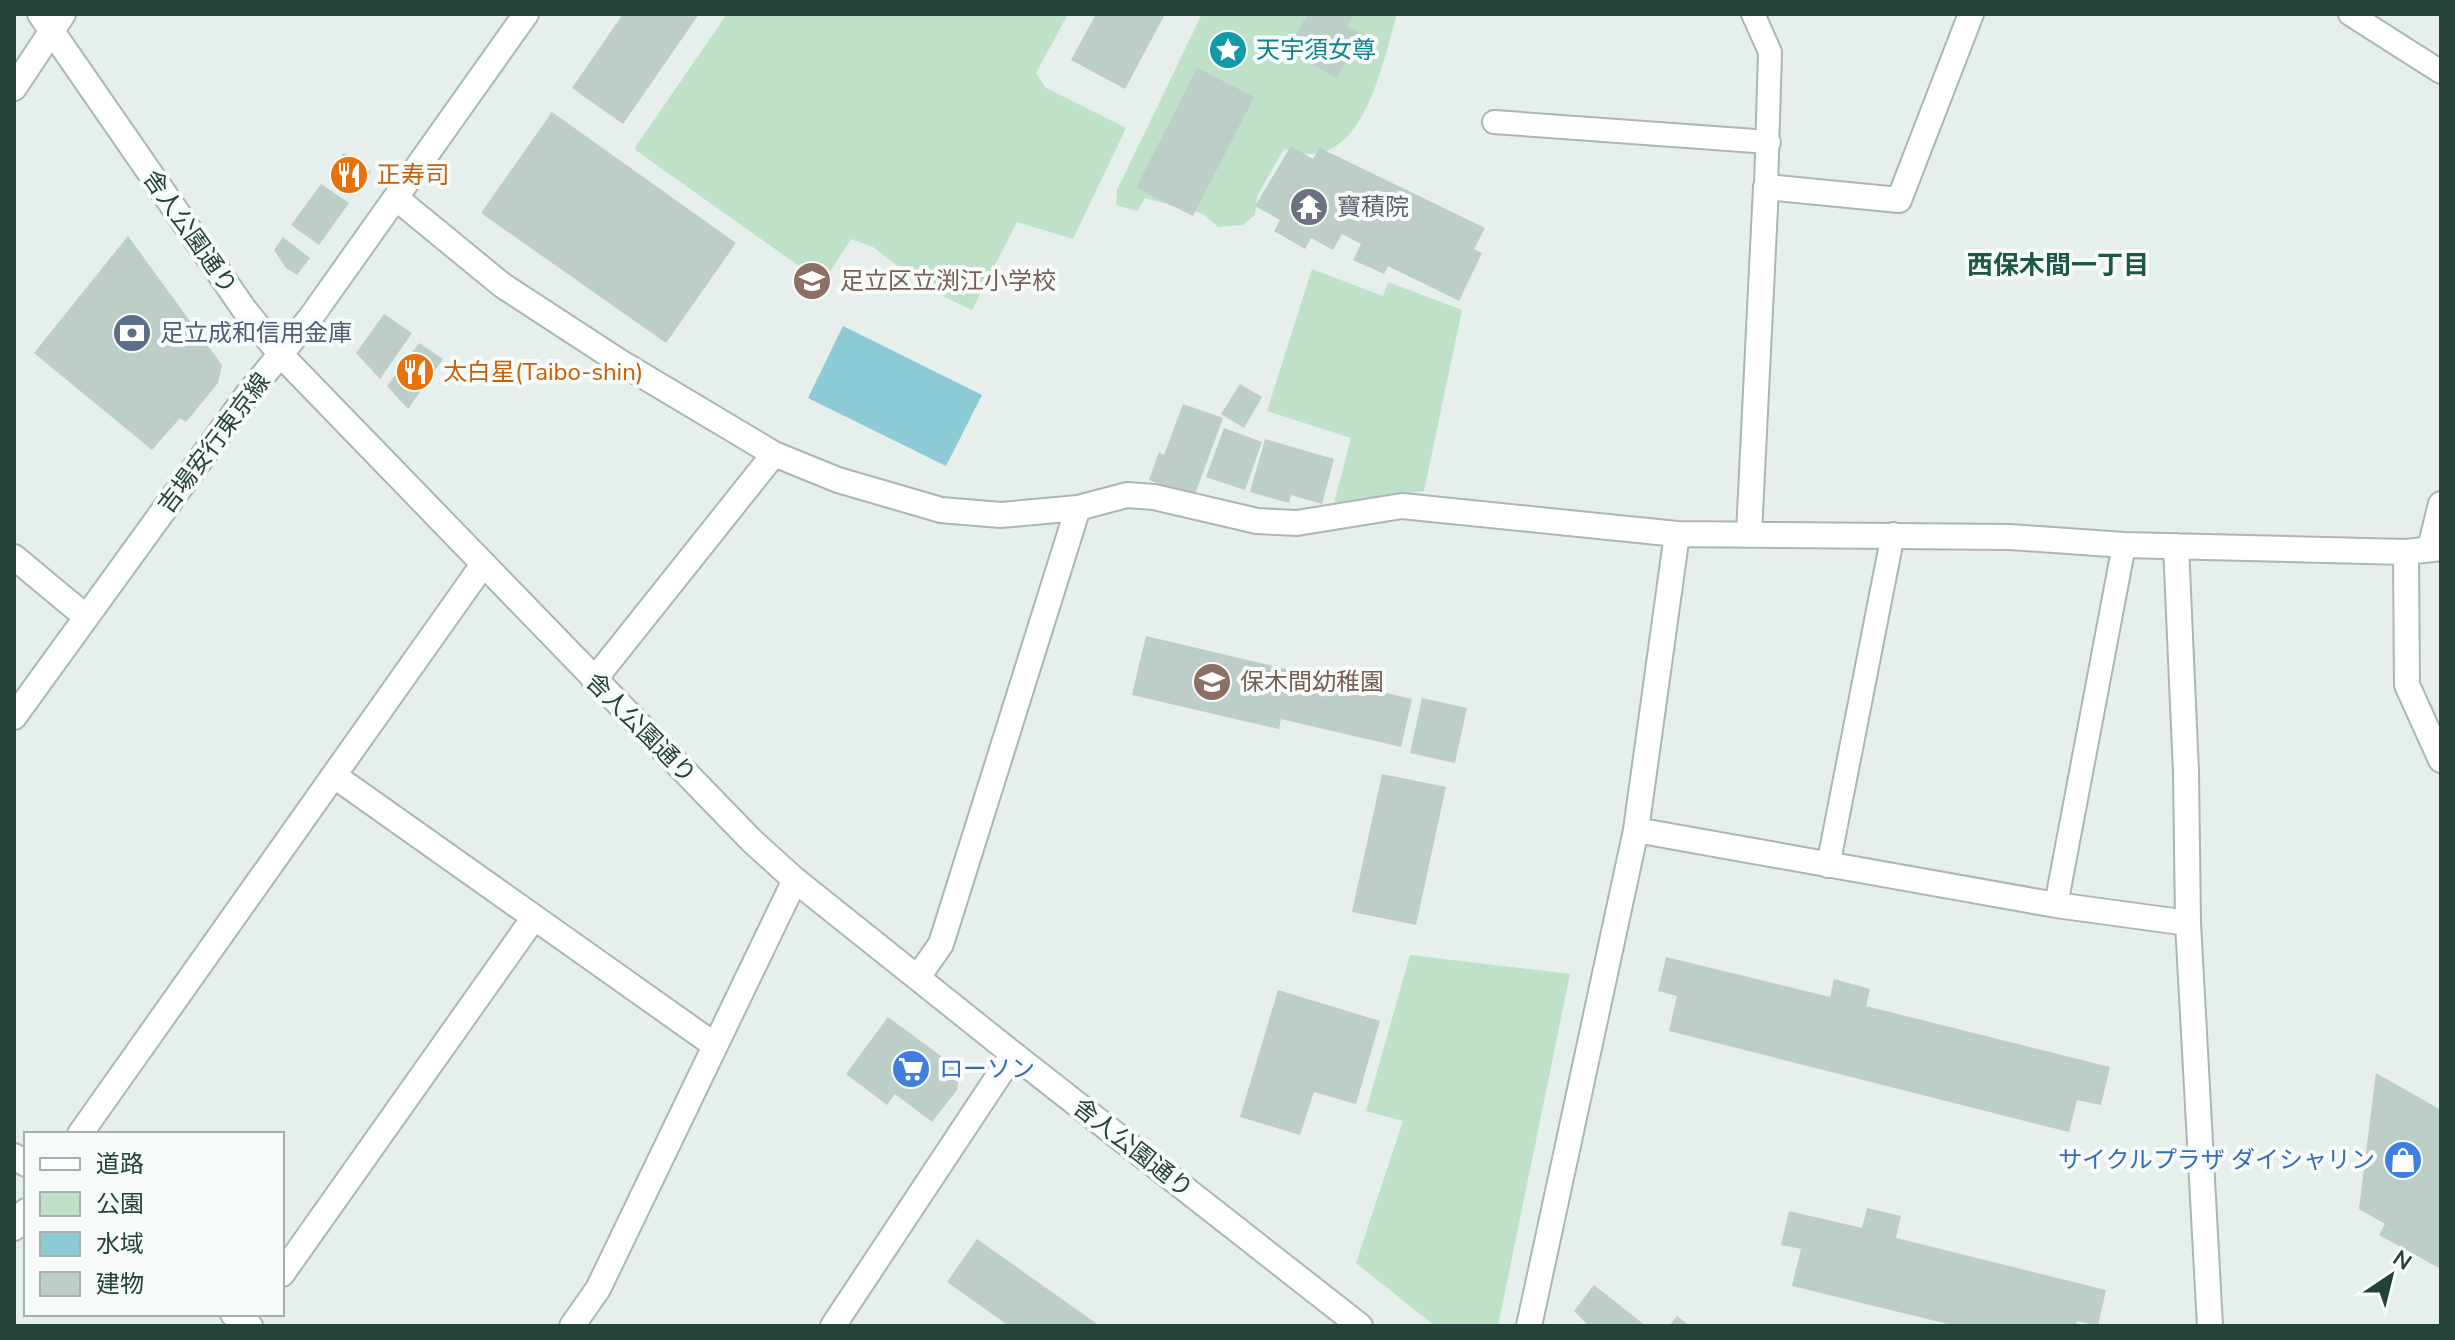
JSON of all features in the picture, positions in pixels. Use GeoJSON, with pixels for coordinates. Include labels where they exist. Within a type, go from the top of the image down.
{"type":"FeatureCollection","features":[{"type":"Feature","properties":{"kind":"street"},"geometry":{"type":"LineString","coordinates":[[1749,534],[1766,187],[1899,200],[1971,14]]}},
{"type":"Feature","properties":{"kind":"street","name":"吉場安行東京線"},"geometry":{"type":"LineString","coordinates":[[14,717],[248,394],[281,355],[396,198],[520,17]]}},
{"type":"Feature","properties":{"kind":"street"},"geometry":{"type":"LineString","coordinates":[[14,88],[52,21]]}},
{"type":"Feature","properties":{"kind":"street","name":"舎人公園通り"},"geometry":{"type":"LineString","coordinates":[[52,21],[244,309],[281,355],[594,680],[795,880],[1360,1326]]}},
{"type":"Feature","properties":{"kind":"street"},"geometry":{"type":"LineString","coordinates":[[396,198],[502,285],[774,454],[838,480],[941,510],[1001,515],[1078,508],[1127,495],[1257,521],[1297,523],[1402,506],[1677,534],[1893,534],[2124,545],[2426,550]]}},
{"type":"Feature","properties":{"kind":"street"},"geometry":{"type":"LineString","coordinates":[[594,680],[774,454]]}},
{"type":"Feature","properties":{"kind":"street"},"geometry":{"type":"LineString","coordinates":[[2441,504],[2426,550],[2407,685],[2441,760]]}},
{"type":"Feature","properties":{"kind":"street"},"geometry":{"type":"LineString","coordinates":[[918,977],[941,944],[1078,508]]}},
{"type":"Feature","properties":{"kind":"street"},"geometry":{"type":"LineString","coordinates":[[1529,1326],[1636,830],[1677,534]]}},
{"type":"Feature","properties":{"kind":"street"},"geometry":{"type":"LineString","coordinates":[[2176,546],[2186,772],[2188,923],[2210,1326]]}},
{"type":"Feature","properties":{"kind":"street"},"geometry":{"type":"LineString","coordinates":[[14,557],[85,616]]}},
{"type":"Feature","properties":{"kind":"street"},"geometry":{"type":"LineString","coordinates":[[81,1132],[336,777],[482,566]]}},
{"type":"Feature","properties":{"kind":"street"},"geometry":{"type":"LineString","coordinates":[[336,777],[713,1044]]}},
{"type":"Feature","properties":{"kind":"street"},"geometry":{"type":"LineString","coordinates":[[1636,830],[2056,905],[2188,923]]}},
{"type":"Feature","properties":{"kind":"street"},"geometry":{"type":"LineString","coordinates":[[572,1326],[598,1289],[713,1044],[795,880]]}},
{"type":"Feature","properties":{"kind":"street"},"geometry":{"type":"LineString","coordinates":[[284,1271],[533,919]]}},
{"type":"Feature","properties":{"kind":"street"},"geometry":{"type":"LineString","coordinates":[[833,1326],[1013,1054]]}},
{"type":"Feature","properties":{"kind":"lane"},"geometry":{"type":"LineString","coordinates":[[1753,14],[1770,52],[1766,187]]}},
{"type":"Feature","properties":{"kind":"lane"},"geometry":{"type":"LineString","coordinates":[[2350,14],[2441,72]]}},
{"type":"Feature","properties":{"kind":"lane"},"geometry":{"type":"LineString","coordinates":[[1494,122],[1769,142]]}},
{"type":"Feature","properties":{"kind":"lane"},"geometry":{"type":"LineString","coordinates":[[1828,866],[1893,534]]}},
{"type":"Feature","properties":{"kind":"lane"},"geometry":{"type":"LineString","coordinates":[[2056,905],[2124,545]]}},
{"type":"Feature","properties":{"kind":"green space"},"geometry":{"type":"Polygon","coordinates":[[[727,14],[1068,14],[1036,73],[1046,88],[1126,128],[1073,239],[1017,222],[972,310],[928,289],[873,247],[851,239],[823,283],[634,149],[727,14]]]}},
{"type":"Feature","properties":{"kind":"green space"},"geometry":{"type":"Polygon","coordinates":[[[1202,14],[1397,14],[1379,77],[1359,121],[1345,138],[1329,150],[1309,154],[1284,149],[1257,196],[1255,215],[1243,225],[1218,227],[1203,214],[1145,198],[1137,211],[1116,205],[1117,190],[1202,14]]]}},
{"type":"Feature","properties":{"kind":"green space"},"geometry":{"type":"Polygon","coordinates":[[[1312,269],[1383,296],[1388,282],[1462,310],[1424,491],[1334,503],[1351,438],[1267,411],[1312,269]]]}},
{"type":"Feature","properties":{"kind":"green space"},"geometry":{"type":"Polygon","coordinates":[[[1410,955],[1570,974],[1498,1326],[1435,1326],[1356,1263],[1403,1121],[1366,1111],[1410,955]]]}},
{"type":"Feature","properties":{"kind":"water"},"geometry":{"type":"Polygon","coordinates":[[[843,326],[982,395],[946,466],[808,398],[843,326]]]}},
{"type":"Feature","properties":{"kind":"building"},"geometry":{"type":"Polygon","coordinates":[[[623,14],[699,14],[623,124],[572,88],[623,14]]]}},
{"type":"Feature","properties":{"kind":"building"},"geometry":{"type":"Polygon","coordinates":[[[1096,14],[1165,14],[1125,89],[1071,60],[1096,14]]]}},
{"type":"Feature","properties":{"kind":"building"},"geometry":{"type":"Polygon","coordinates":[[[1308,14],[1355,14],[1347,26],[1362,34],[1336,78],[1287,49],[1308,14]]]}},
{"type":"Feature","properties":{"kind":"building"},"geometry":{"type":"Polygon","coordinates":[[[1197,68],[1254,97],[1193,216],[1136,188],[1197,68]]]}},
{"type":"Feature","properties":{"kind":"building"},"geometry":{"type":"Polygon","coordinates":[[[552,112],[736,243],[666,343],[481,213],[552,112]]]}},
{"type":"Feature","properties":{"kind":"building"},"geometry":{"type":"Polygon","coordinates":[[[1291,146],[1313,159],[1320,148],[1485,228],[1474,249],[1482,253],[1459,301],[1388,266],[1384,274],[1353,260],[1361,244],[1342,234],[1333,250],[1311,238],[1305,249],[1274,231],[1280,220],[1255,206],[1291,146]]]}},
{"type":"Feature","properties":{"kind":"building"},"geometry":{"type":"Polygon","coordinates":[[[344,153],[371,172],[357,192],[330,172],[344,153]]]}},
{"type":"Feature","properties":{"kind":"building"},"geometry":{"type":"Polygon","coordinates":[[[321,184],[349,203],[319,245],[291,225],[321,184]]]}},
{"type":"Feature","properties":{"kind":"building"},"geometry":{"type":"Polygon","coordinates":[[[128,236],[222,365],[218,383],[186,422],[180,418],[152,450],[34,353],[128,236]]]}},
{"type":"Feature","properties":{"kind":"building"},"geometry":{"type":"Polygon","coordinates":[[[283,237],[310,258],[297,275],[286,268],[274,250],[283,237]]]}},
{"type":"Feature","properties":{"kind":"building"},"geometry":{"type":"Polygon","coordinates":[[[384,314],[412,333],[380,379],[356,353],[384,314]]]}},
{"type":"Feature","properties":{"kind":"building"},"geometry":{"type":"Polygon","coordinates":[[[419,343],[443,359],[408,409],[387,386],[419,343]]]}},
{"type":"Feature","properties":{"kind":"building"},"geometry":{"type":"Polygon","coordinates":[[[1240,384],[1262,397],[1244,428],[1221,414],[1240,384]]]}},
{"type":"Feature","properties":{"kind":"building"},"geometry":{"type":"Polygon","coordinates":[[[1183,404],[1223,418],[1194,497],[1149,480],[1159,452],[1164,455],[1183,404]]]}},
{"type":"Feature","properties":{"kind":"building"},"geometry":{"type":"Polygon","coordinates":[[[1224,428],[1262,442],[1245,490],[1206,477],[1224,428]]]}},
{"type":"Feature","properties":{"kind":"building"},"geometry":{"type":"Polygon","coordinates":[[[1265,439],[1334,459],[1322,504],[1291,495],[1289,503],[1250,492],[1265,439]]]}},
{"type":"Feature","properties":{"kind":"building"},"geometry":{"type":"Polygon","coordinates":[[[1146,636],[1412,699],[1401,747],[1281,719],[1279,729],[1132,695],[1146,636]]]}},
{"type":"Feature","properties":{"kind":"building"},"geometry":{"type":"Polygon","coordinates":[[[1422,698],[1467,708],[1455,763],[1410,753],[1422,698]]]}},
{"type":"Feature","properties":{"kind":"building"},"geometry":{"type":"Polygon","coordinates":[[[1382,774],[1446,787],[1416,925],[1352,912],[1382,774]]]}},
{"type":"Feature","properties":{"kind":"building"},"geometry":{"type":"Polygon","coordinates":[[[1666,957],[1830,997],[1834,979],[1870,989],[1866,1006],[2110,1067],[2101,1105],[2077,1100],[2069,1132],[1669,1031],[1677,996],[1658,991],[1666,957]]]}},
{"type":"Feature","properties":{"kind":"building"},"geometry":{"type":"Polygon","coordinates":[[[1278,990],[1380,1021],[1356,1104],[1314,1092],[1300,1135],[1240,1117],[1278,990]]]}},
{"type":"Feature","properties":{"kind":"building"},"geometry":{"type":"Polygon","coordinates":[[[888,1017],[960,1070],[957,1090],[932,1122],[895,1094],[887,1105],[846,1074],[888,1017]]]}},
{"type":"Feature","properties":{"kind":"building","name":"サイクルプラザ ダイシャリン"},"geometry":{"type":"Polygon","coordinates":[[[2376,1073],[2441,1110],[2441,1269],[2379,1235],[2385,1224],[2359,1209],[2376,1073]]]}},
{"type":"Feature","properties":{"kind":"building"},"geometry":{"type":"Polygon","coordinates":[[[1867,1208],[1901,1216],[1896,1238],[2106,1290],[2098,1326],[2077,1321],[2076,1326],[1956,1326],[1792,1286],[1801,1249],[1781,1245],[1789,1211],[1862,1228],[1867,1208]]]}},
{"type":"Feature","properties":{"kind":"building"},"geometry":{"type":"Polygon","coordinates":[[[977,1239],[1100,1326],[1009,1326],[947,1282],[977,1239]]]}},
{"type":"Feature","properties":{"kind":"building"},"geometry":{"type":"Polygon","coordinates":[[[1594,1285],[1646,1326],[1589,1326],[1574,1311],[1594,1285]]]}},
{"type":"Feature","properties":{"kind":"building"},"geometry":{"type":"Polygon","coordinates":[[[1677,1316],[1690,1326],[1669,1326],[1677,1316]]]}},
{"type":"Feature","properties":{"kind":"place","name":"天宇須女尊"},"geometry":{"type":"Point","coordinates":[1228,50]}},
{"type":"Feature","properties":{"kind":"place","name":"正寿司"},"geometry":{"type":"Point","coordinates":[349,175]}},
{"type":"Feature","properties":{"kind":"place","name":"寶積院"},"geometry":{"type":"Point","coordinates":[1309,207]}},
{"type":"Feature","properties":{"kind":"place","name":"足立区立渕江小学校"},"geometry":{"type":"Point","coordinates":[812,281]}},
{"type":"Feature","properties":{"kind":"place","name":"足立成和信用金庫"},"geometry":{"type":"Point","coordinates":[132,333]}},
{"type":"Feature","properties":{"kind":"place","name":"太白星(Taibo-shin)"},"geometry":{"type":"Point","coordinates":[415,372]}},
{"type":"Feature","properties":{"kind":"place","name":"保木間幼稚園"},"geometry":{"type":"Point","coordinates":[1212,682]}},
{"type":"Feature","properties":{"kind":"place","name":"ローソン"},"geometry":{"type":"Point","coordinates":[911,1069]}},
{"type":"Feature","properties":{"kind":"place","name":"サイクルプラザ ダイシャリン"},"geometry":{"type":"Point","coordinates":[2403,1160]}},
{"type":"Feature","properties":{"kind":"district","name":"西保木間一丁目"},"geometry":{"type":"Point","coordinates":[2058,265]}}]}
